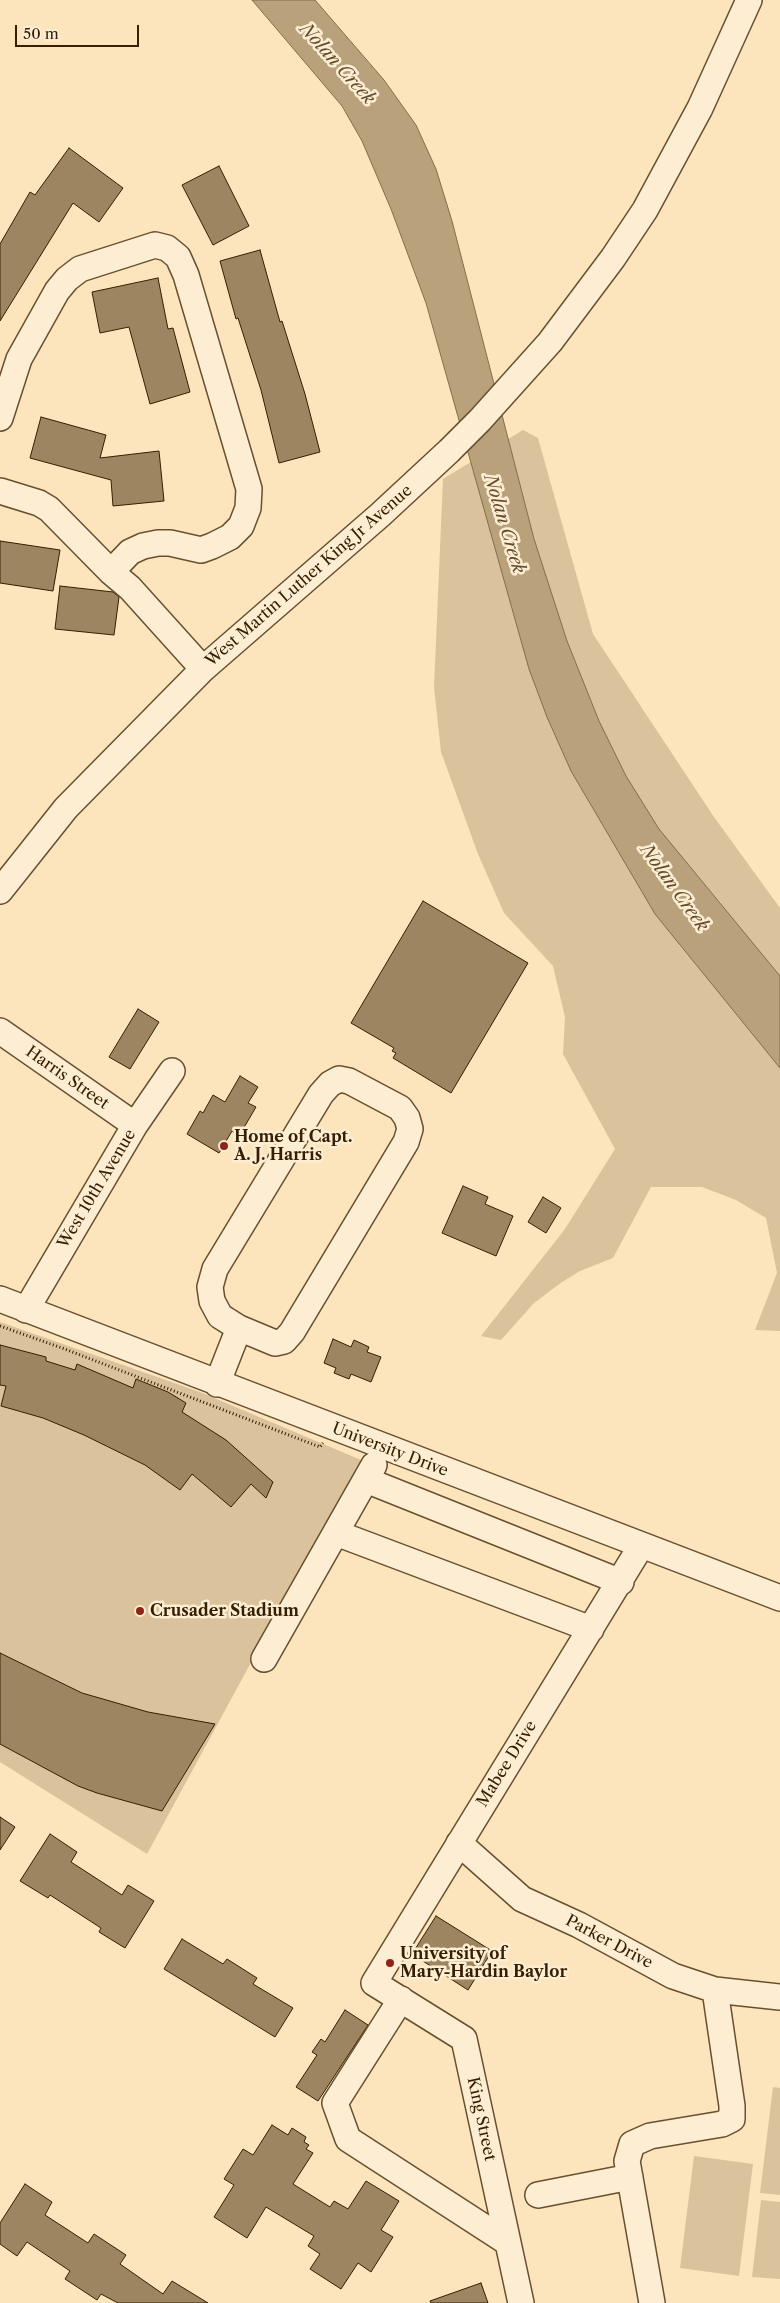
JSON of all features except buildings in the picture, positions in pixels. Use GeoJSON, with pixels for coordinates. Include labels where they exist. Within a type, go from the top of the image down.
{"type":"FeatureCollection","features":[{"type":"Feature","properties":{"kind":"street","name":"West Martin Luther King Jr Avenue"},"geometry":{"type":"LineString","coordinates":[[0,891],[66,808],[203,669],[380,515],[456,445],[516,382],[575,310],[645,210],[675,156],[719,67],[749,0]]}},
{"type":"Feature","properties":{"kind":"street"},"geometry":{"type":"LineString","coordinates":[[0,418],[19,359],[57,291],[67,279],[80,269],[155,245],[167,248],[178,257],[186,275],[249,489],[248,508],[241,526],[230,537],[212,546],[200,550],[158,543],[142,546],[130,552],[111,572]]}},
{"type":"Feature","properties":{"kind":"street"},"geometry":{"type":"LineString","coordinates":[[0,491],[40,503],[49,509],[143,602],[203,669]]}},
{"type":"Feature","properties":{"kind":"street","name":"Harris Street"},"geometry":{"type":"LineString","coordinates":[[0,1031],[135,1125]]}},
{"type":"Feature","properties":{"kind":"street","name":"West 10th Avenue"},"geometry":{"type":"LineString","coordinates":[[26,1310],[135,1125],[172,1071]]}},
{"type":"Feature","properties":{"kind":"street"},"geometry":{"type":"LineString","coordinates":[[339,1079],[349,1081],[400,1108],[410,1129],[406,1142],[292,1332],[284,1341],[275,1343],[239,1328],[220,1316],[212,1301],[210,1287],[215,1269],[321,1094],[330,1084],[339,1079]]}},
{"type":"Feature","properties":{"kind":"street","name":"University Drive"},"geometry":{"type":"LineString","coordinates":[[0,1299],[217,1384],[780,1598]]}},
{"type":"Feature","properties":{"kind":"street"},"geometry":{"type":"LineString","coordinates":[[217,1384],[239,1328]]}},
{"type":"Feature","properties":{"kind":"street"},"geometry":{"type":"LineString","coordinates":[[264,1660],[384,1448]]}},
{"type":"Feature","properties":{"kind":"street"},"geometry":{"type":"LineString","coordinates":[[366,1480],[621,1582]]}},
{"type":"Feature","properties":{"kind":"street"},"geometry":{"type":"LineString","coordinates":[[336,1533],[591,1629]]}},
{"type":"Feature","properties":{"kind":"street","name":"Mabee Drive"},"geometry":{"type":"LineString","coordinates":[[374,1983],[621,1582],[641,1546]]}},
{"type":"Feature","properties":{"kind":"street","name":"Parker Drive"},"geometry":{"type":"LineString","coordinates":[[459,1843],[522,1900],[579,1924],[673,1976],[715,1990],[780,1997]]}},
{"type":"Feature","properties":{"kind":"street","name":"King Street"},"geometry":{"type":"LineString","coordinates":[[374,1983],[464,2039],[521,2303]]}},
{"type":"Feature","properties":{"kind":"street"},"geometry":{"type":"LineString","coordinates":[[652,2303],[627,2161],[632,2144],[650,2136],[722,2124],[732,2118],[732,2106],[715,1990]]}},
{"type":"Feature","properties":{"kind":"street"},"geometry":{"type":"LineString","coordinates":[[401,1999],[335,2103],[348,2140],[507,2242]]}},
{"type":"Feature","properties":{"kind":"street"},"geometry":{"type":"LineString","coordinates":[[538,2195],[630,2177]]}},
{"type":"Feature","properties":{"kind":"shaded area"},"geometry":{"type":"Polygon","coordinates":[[[523,430],[538,438],[593,634],[714,817],[780,908],[780,1331],[755,1330],[777,1273],[766,1218],[736,1200],[702,1187],[651,1187],[613,1258],[580,1271],[562,1282],[534,1303],[501,1340],[481,1336],[565,1229],[615,1149],[563,1054],[565,1017],[553,966],[504,913],[478,854],[441,752],[434,687],[443,479],[523,430]]]}},
{"type":"Feature","properties":{"kind":"shaded area","name":"Crusader Stadium"},"geometry":{"type":"Polygon","coordinates":[[[0,1322],[200,1392],[361,1460],[147,1854],[0,1762],[0,1322]]]}},
{"type":"Feature","properties":{"kind":"shaded area"},"geometry":{"type":"Polygon","coordinates":[[[773,2087],[780,2088],[780,2195],[760,2193],[773,2087]]]}},
{"type":"Feature","properties":{"kind":"shaded area"},"geometry":{"type":"Polygon","coordinates":[[[694,2156],[753,2164],[739,2276],[680,2268],[694,2156]]]}},
{"type":"Feature","properties":{"kind":"shaded area"},"geometry":{"type":"Polygon","coordinates":[[[761,2200],[780,2202],[780,2279],[752,2277],[761,2200]]]}},
{"type":"Feature","properties":{"kind":"water","name":"Nolan Creek"},"geometry":{"type":"Polygon","coordinates":[[[252,0],[315,0],[384,80],[416,125],[436,169],[452,221],[534,539],[567,641],[599,721],[626,776],[659,829],[780,976],[780,1068],[655,914],[571,771],[547,717],[529,669],[426,303],[391,209],[362,141],[342,106],[252,0]]]}},
{"type":"Feature","properties":{"kind":"place","name":"Home of Capt. A. J. Harris"},"geometry":{"type":"Point","coordinates":[224,1146]}},
{"type":"Feature","properties":{"kind":"place","name":"Crusader Stadium"},"geometry":{"type":"Point","coordinates":[140,1611]}},
{"type":"Feature","properties":{"kind":"place","name":"University of Mary-Hardin Baylor"},"geometry":{"type":"Point","coordinates":[390,1963]}}]}
